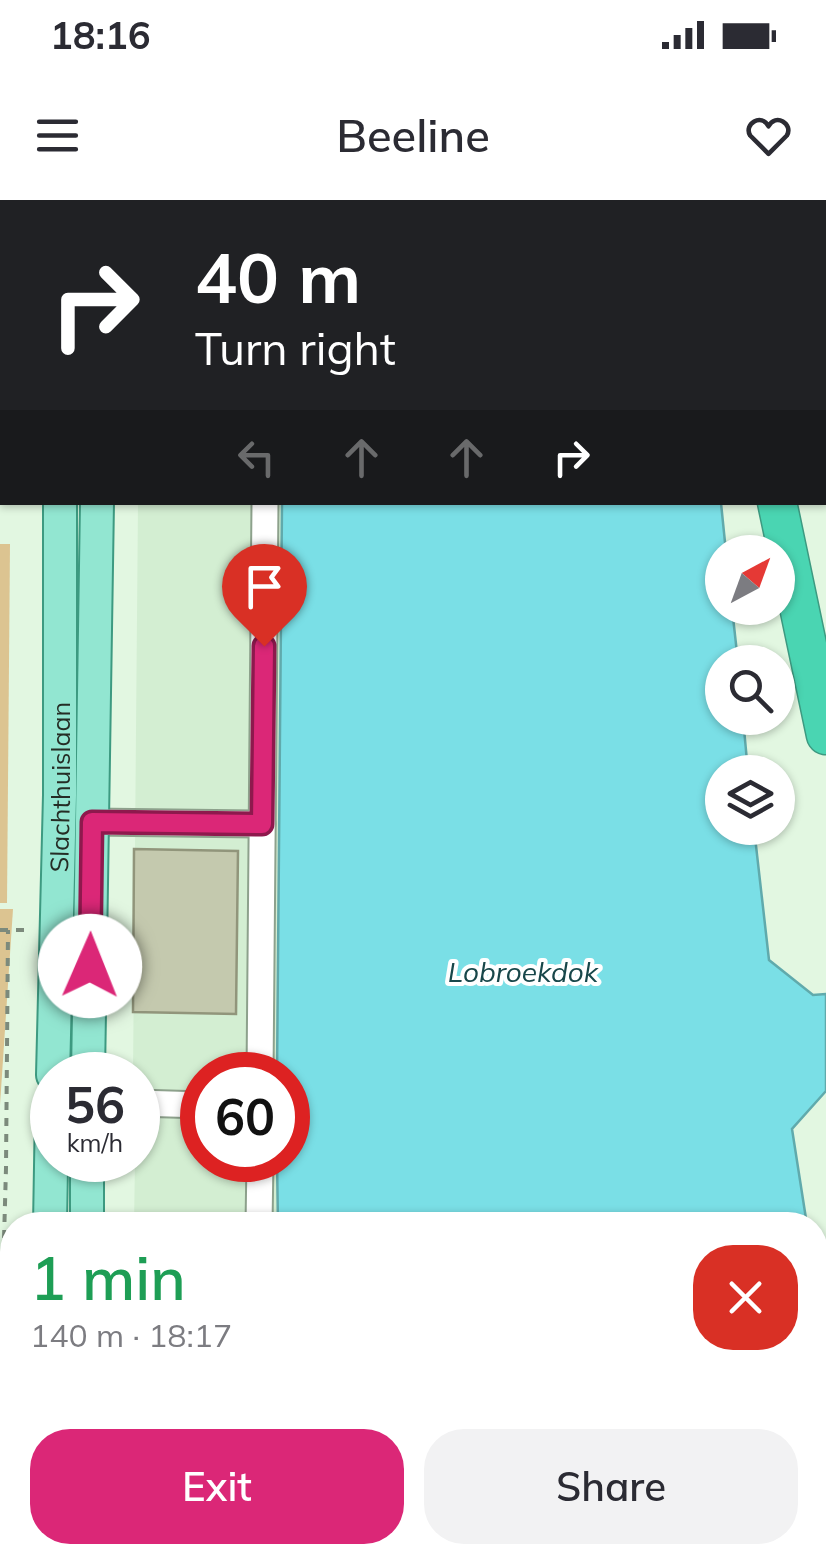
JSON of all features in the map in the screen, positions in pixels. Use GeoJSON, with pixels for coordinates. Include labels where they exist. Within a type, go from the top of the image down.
{"type":"FeatureCollection","features":[{"type":"Feature","properties":{"kind":"highway"},"geometry":{"type":"LineString","coordinates":[[778,505],[826,736]]}},
{"type":"Feature","properties":{"kind":"main road","name":"Slachthuislaan"},"geometry":{"type":"LineString","coordinates":[[54,1052],[60,795],[60,505]]}},
{"type":"Feature","properties":{"kind":"main road","name":"Slachthuislaan"},"geometry":{"type":"LineString","coordinates":[[88,1052],[97,505]]}},
{"type":"Feature","properties":{"kind":"main road"},"geometry":{"type":"LineString","coordinates":[[50,1212],[51,1182]]}},
{"type":"Feature","properties":{"kind":"main road"},"geometry":{"type":"LineString","coordinates":[[86,1212],[87,1182]]}},
{"type":"Feature","properties":{"kind":"lane"},"geometry":{"type":"LineString","coordinates":[[260,1052],[265,505]]}},
{"type":"Feature","properties":{"kind":"lane"},"geometry":{"type":"LineString","coordinates":[[92,822],[262,824]]}},
{"type":"Feature","properties":{"kind":"lane"},"geometry":{"type":"LineString","coordinates":[[259,1212],[260,1182]]}},
{"type":"Feature","properties":{"kind":"path"},"geometry":{"type":"LineString","coordinates":[[0,930],[30,930]]}},
{"type":"Feature","properties":{"kind":"path"},"geometry":{"type":"LineString","coordinates":[[2,1212],[8,930]]}},
{"type":"Feature","properties":{"kind":"shaded area"},"geometry":{"type":"Polygon","coordinates":[[[138,505],[282,505],[277,1052],[180,1052],[180,1182],[277,1182],[278,1212],[134,1212],[135,1182],[160,1182],[160,1052],[133,1052],[138,505]]]}},
{"type":"Feature","properties":{"kind":"shaded area"},"geometry":{"type":"Polygon","coordinates":[[[0,544],[10,544],[7,903],[0,903],[0,544]]]}},
{"type":"Feature","properties":{"kind":"shaded area"},"geometry":{"type":"Polygon","coordinates":[[[0,909],[13,909],[0,1105],[0,909]]]}},
{"type":"Feature","properties":{"kind":"water","name":"Lobroekdok"},"geometry":{"type":"Polygon","coordinates":[[[282,505],[721,505],[724,535],[705,535],[705,625],[734,625],[736,645],[705,645],[705,735],[745,735],[746,755],[705,755],[705,845],[756,845],[769,960],[813,995],[826,994],[826,1091],[792,1129],[805,1212],[278,1212],[277,1182],[310,1182],[310,1052],[277,1052],[282,505]]]}},
{"type":"Feature","properties":{"kind":"building"},"geometry":{"type":"Polygon","coordinates":[[[134,849],[238,851],[236,1014],[133,1012],[134,849]]]}},
{"type":"Feature","properties":{"kind":"route"},"geometry":{"type":"LineString","coordinates":[[90,966],[92,822],[262,824],[264,646]]}}]}
